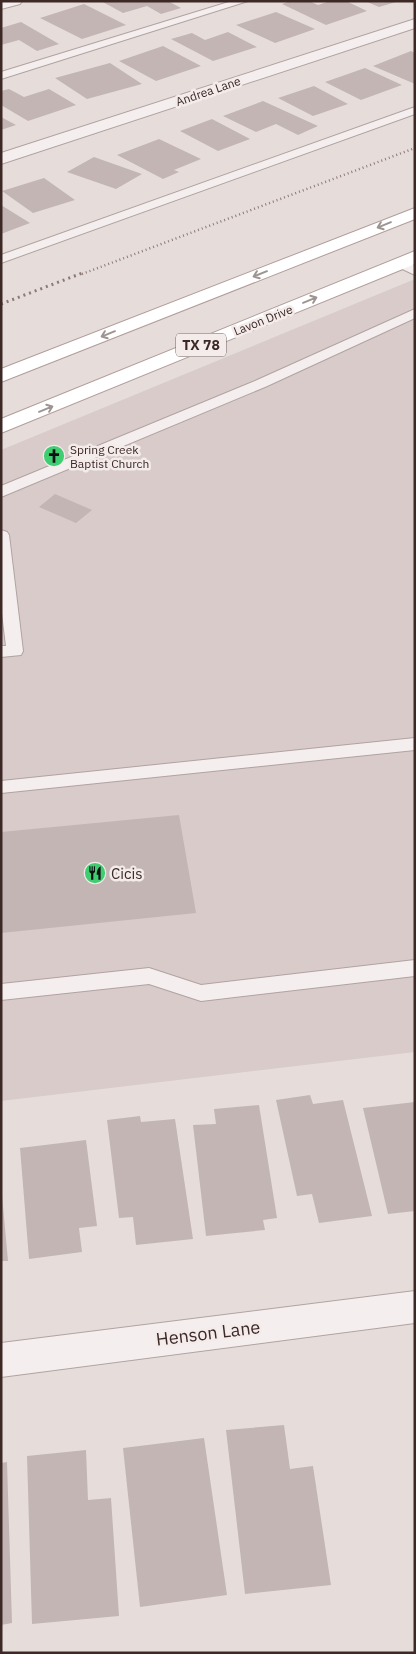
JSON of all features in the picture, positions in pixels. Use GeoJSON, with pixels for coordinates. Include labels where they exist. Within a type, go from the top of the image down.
{"type":"FeatureCollection","features":[{"type":"Feature","properties":{"kind":"main road"},"geometry":{"type":"LineString","coordinates":[[1,376],[415,213]]}},
{"type":"Feature","properties":{"kind":"main road"},"geometry":{"type":"LineString","coordinates":[[354,237],[410,264]]}},
{"type":"Feature","properties":{"kind":"main road","name":"Lavon Drive"},"geometry":{"type":"LineString","coordinates":[[1,427],[410,264]]}},
{"type":"Feature","properties":{"kind":"street"},"geometry":{"type":"LineString","coordinates":[[1,5],[14,1]]}},
{"type":"Feature","properties":{"kind":"street","name":"Andrea Lane"},"geometry":{"type":"LineString","coordinates":[[1,159],[415,23]]}},
{"type":"Feature","properties":{"kind":"street","name":"Henson Lane"},"geometry":{"type":"LineString","coordinates":[[1,1360],[415,1307]]}},
{"type":"Feature","properties":{"kind":"lane"},"geometry":{"type":"LineString","coordinates":[[1,76],[243,1]]}},
{"type":"Feature","properties":{"kind":"lane"},"geometry":{"type":"LineString","coordinates":[[1,259],[415,110]]}},
{"type":"Feature","properties":{"kind":"lane"},"geometry":{"type":"LineString","coordinates":[[1,492],[260,384],[415,313]]}},
{"type":"Feature","properties":{"kind":"lane"},"geometry":{"type":"LineString","coordinates":[[1,535],[16,650],[1,652]]}},
{"type":"Feature","properties":{"kind":"lane"},"geometry":{"type":"LineString","coordinates":[[1,786],[415,744]]}},
{"type":"Feature","properties":{"kind":"lane"},"geometry":{"type":"LineString","coordinates":[[1,992],[149,976],[201,993],[415,968]]}},
{"type":"Feature","properties":{"kind":"shaded area"},"geometry":{"type":"Polygon","coordinates":[[[415,279],[415,1052],[1,1101],[1,450],[415,279]]]}},
{"type":"Feature","properties":{"kind":"building"},"geometry":{"type":"Polygon","coordinates":[[[101,1],[168,1],[181,8],[161,14],[147,6],[123,13],[101,1]]]}},
{"type":"Feature","properties":{"kind":"building"},"geometry":{"type":"Polygon","coordinates":[[[290,1],[309,1],[318,5],[330,1],[346,1],[367,11],[326,25],[282,4],[290,1]]]}},
{"type":"Feature","properties":{"kind":"building"},"geometry":{"type":"Polygon","coordinates":[[[365,1],[396,1],[396,2],[379,7],[365,1]]]}},
{"type":"Feature","properties":{"kind":"building"},"geometry":{"type":"Polygon","coordinates":[[[84,4],[126,25],[82,39],[40,18],[84,4]]]}},
{"type":"Feature","properties":{"kind":"building"},"geometry":{"type":"Polygon","coordinates":[[[276,12],[315,29],[275,43],[236,25],[276,12]]]}},
{"type":"Feature","properties":{"kind":"building"},"geometry":{"type":"Polygon","coordinates":[[[21,22],[59,44],[37,51],[19,40],[1,45],[1,28],[21,22]]]}},
{"type":"Feature","properties":{"kind":"building"},"geometry":{"type":"Polygon","coordinates":[[[228,32],[257,47],[213,61],[171,39],[192,33],[205,40],[228,32]]]}},
{"type":"Feature","properties":{"kind":"building"},"geometry":{"type":"Polygon","coordinates":[[[163,46],[201,66],[156,81],[119,61],[163,46]]]}},
{"type":"Feature","properties":{"kind":"building"},"geometry":{"type":"Polygon","coordinates":[[[411,51],[415,53],[415,84],[373,66],[411,51]]]}},
{"type":"Feature","properties":{"kind":"building"},"geometry":{"type":"Polygon","coordinates":[[[110,63],[142,84],[87,99],[55,78],[110,63]]]}},
{"type":"Feature","properties":{"kind":"building"},"geometry":{"type":"Polygon","coordinates":[[[365,68],[402,85],[361,100],[325,82],[365,68]]]}},
{"type":"Feature","properties":{"kind":"building"},"geometry":{"type":"Polygon","coordinates":[[[314,86],[348,104],[313,116],[278,98],[314,86]]]}},
{"type":"Feature","properties":{"kind":"building"},"geometry":{"type":"Polygon","coordinates":[[[9,89],[24,97],[49,89],[76,105],[28,121],[1,105],[1,91],[9,89]]]}},
{"type":"Feature","properties":{"kind":"building"},"geometry":{"type":"Polygon","coordinates":[[[263,101],[318,126],[298,135],[276,124],[256,132],[223,116],[263,101]]]}},
{"type":"Feature","properties":{"kind":"building"},"geometry":{"type":"Polygon","coordinates":[[[1,117],[16,125],[1,130],[1,117]]]}},
{"type":"Feature","properties":{"kind":"building"},"geometry":{"type":"Polygon","coordinates":[[[212,119],[250,139],[218,151],[180,131],[212,119]]]}},
{"type":"Feature","properties":{"kind":"building"},"geometry":{"type":"Polygon","coordinates":[[[159,139],[201,159],[174,170],[179,172],[163,179],[117,155],[159,139]]]}},
{"type":"Feature","properties":{"kind":"building"},"geometry":{"type":"Polygon","coordinates":[[[94,157],[142,174],[116,189],[67,172],[94,157]]]}},
{"type":"Feature","properties":{"kind":"building"},"geometry":{"type":"Polygon","coordinates":[[[44,178],[75,200],[33,213],[2,191],[44,178]]]}},
{"type":"Feature","properties":{"kind":"building"},"geometry":{"type":"Polygon","coordinates":[[[1,205],[30,223],[1,234],[1,205]]]}},
{"type":"Feature","properties":{"kind":"building"},"geometry":{"type":"Polygon","coordinates":[[[55,494],[92,510],[76,523],[39,507],[55,494]]]}},
{"type":"Feature","properties":{"kind":"building","name":"Cicis"},"geometry":{"type":"Polygon","coordinates":[[[179,815],[196,913],[1,933],[1,832],[179,815]]]}},
{"type":"Feature","properties":{"kind":"building"},"geometry":{"type":"Polygon","coordinates":[[[310,1095],[313,1104],[343,1100],[372,1216],[319,1223],[312,1194],[297,1196],[276,1100],[310,1095]]]}},
{"type":"Feature","properties":{"kind":"building"},"geometry":{"type":"Polygon","coordinates":[[[415,1102],[415,1211],[388,1214],[363,1108],[415,1102]]]}},
{"type":"Feature","properties":{"kind":"building"},"geometry":{"type":"Polygon","coordinates":[[[259,1105],[277,1218],[263,1220],[265,1230],[206,1236],[193,1125],[216,1124],[214,1109],[259,1105]]]}},
{"type":"Feature","properties":{"kind":"building"},"geometry":{"type":"Polygon","coordinates":[[[140,1116],[141,1122],[175,1119],[193,1239],[136,1245],[133,1217],[119,1218],[107,1120],[140,1116]]]}},
{"type":"Feature","properties":{"kind":"building"},"geometry":{"type":"Polygon","coordinates":[[[86,1140],[97,1226],[79,1228],[82,1252],[29,1259],[20,1148],[86,1140]]]}},
{"type":"Feature","properties":{"kind":"building"},"geometry":{"type":"Polygon","coordinates":[[[1,1184],[8,1261],[1,1261],[1,1184]]]}},
{"type":"Feature","properties":{"kind":"building"},"geometry":{"type":"Polygon","coordinates":[[[284,1425],[290,1469],[313,1466],[331,1585],[245,1594],[226,1430],[284,1425]]]}},
{"type":"Feature","properties":{"kind":"building"},"geometry":{"type":"Polygon","coordinates":[[[204,1438],[227,1595],[140,1607],[123,1448],[204,1438]]]}},
{"type":"Feature","properties":{"kind":"building"},"geometry":{"type":"Polygon","coordinates":[[[86,1450],[88,1500],[111,1498],[119,1616],[32,1624],[27,1456],[86,1450]]]}},
{"type":"Feature","properties":{"kind":"building"},"geometry":{"type":"Polygon","coordinates":[[[7,1462],[12,1623],[1,1625],[1,1463],[7,1462]]]}},
{"type":"Feature","properties":{"kind":"railway"},"geometry":{"type":"LineString","coordinates":[[82,274],[415,148]]}},
{"type":"Feature","properties":{"kind":"railway"},"geometry":{"type":"LineString","coordinates":[[1,304],[85,272]]}},
{"type":"Feature","properties":{"kind":"place","name":"Spring Creek Baptist Church"},"geometry":{"type":"Point","coordinates":[54,456]}},
{"type":"Feature","properties":{"kind":"place","name":"Cicis"},"geometry":{"type":"Point","coordinates":[95,873]}}]}
